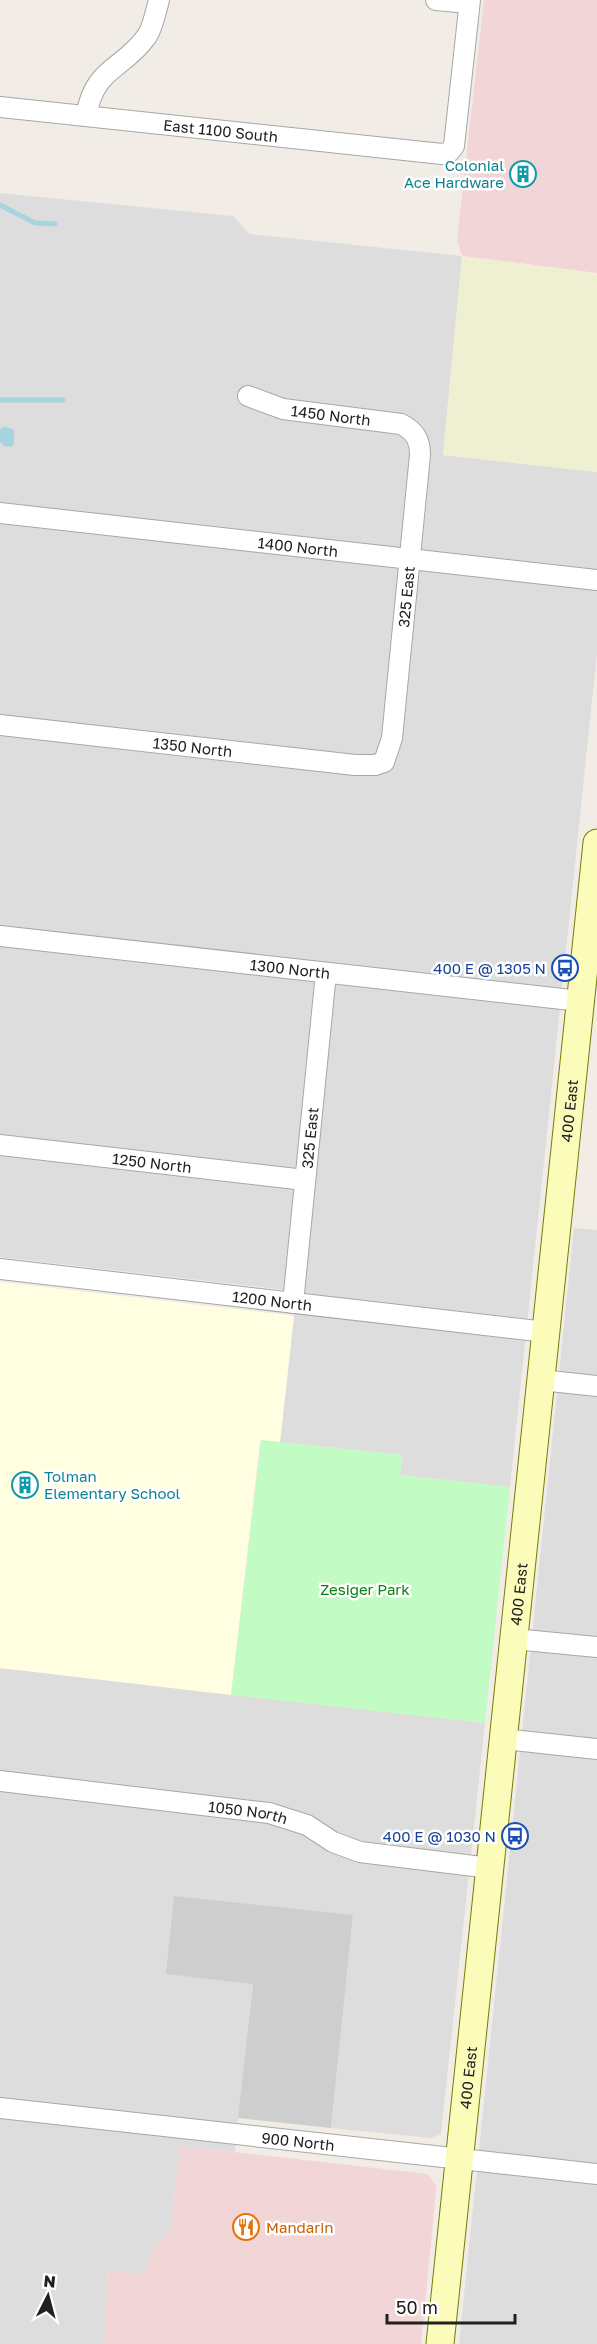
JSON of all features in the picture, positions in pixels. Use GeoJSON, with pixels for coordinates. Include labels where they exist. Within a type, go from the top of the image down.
{"type":"FeatureCollection","features":[{"type":"Feature","properties":{"kind":"main road","name":"400 East"},"geometry":{"type":"LineString","coordinates":[[440,2344],[597,843]]}},
{"type":"Feature","properties":{"kind":"street"},"geometry":{"type":"LineString","coordinates":[[86,116],[90,97],[102,77],[133,52],[149,33],[159,0]]}},
{"type":"Feature","properties":{"kind":"street"},"geometry":{"type":"LineString","coordinates":[[436,0],[470,2]]}},
{"type":"Feature","properties":{"kind":"street","name":"East 1100 South"},"geometry":{"type":"LineString","coordinates":[[0,107],[442,154],[449,152],[454,146],[470,2]]}},
{"type":"Feature","properties":{"kind":"street","name":"1450 North"},"geometry":{"type":"LineString","coordinates":[[248,396],[283,409],[393,422],[401,424],[414,433]]}},
{"type":"Feature","properties":{"kind":"street","name":"325 East"},"geometry":{"type":"LineString","coordinates":[[384,762],[392,738],[420,455],[420,447],[414,433]]}},
{"type":"Feature","properties":{"kind":"street","name":"1400 North"},"geometry":{"type":"LineString","coordinates":[[0,513],[597,580]]}},
{"type":"Feature","properties":{"kind":"street","name":"1350 North"},"geometry":{"type":"LineString","coordinates":[[0,725],[355,765],[375,765],[384,762]]}},
{"type":"Feature","properties":{"kind":"street","name":"1300 North"},"geometry":{"type":"LineString","coordinates":[[0,936],[580,1001]]}},
{"type":"Feature","properties":{"kind":"street","name":"325 East"},"geometry":{"type":"LineString","coordinates":[[292,1303],[326,973]]}},
{"type":"Feature","properties":{"kind":"street","name":"1250 North"},"geometry":{"type":"LineString","coordinates":[[0,1145],[305,1180]]}},
{"type":"Feature","properties":{"kind":"street","name":"1200 North"},"geometry":{"type":"LineString","coordinates":[[0,1269],[546,1332]]}},
{"type":"Feature","properties":{"kind":"street"},"geometry":{"type":"LineString","coordinates":[[541,1380],[597,1386]]}},
{"type":"Feature","properties":{"kind":"street"},"geometry":{"type":"LineString","coordinates":[[514,1639],[597,1647]]}},
{"type":"Feature","properties":{"kind":"street"},"geometry":{"type":"LineString","coordinates":[[503,1739],[597,1749]]}},
{"type":"Feature","properties":{"kind":"street","name":"1050 North"},"geometry":{"type":"LineString","coordinates":[[0,1781],[269,1813],[294,1820],[333,1842],[360,1852],[490,1868]]}},
{"type":"Feature","properties":{"kind":"street","name":"900 North"},"geometry":{"type":"LineString","coordinates":[[0,2108],[597,2174]]}},
{"type":"Feature","properties":{"kind":"shaded area"},"geometry":{"type":"Polygon","coordinates":[[[484,0],[597,0],[597,273],[462,256],[457,240],[484,0]]]}},
{"type":"Feature","properties":{"kind":"shaded area"},"geometry":{"type":"Polygon","coordinates":[[[0,193],[233,216],[250,234],[462,256],[443,455],[597,472],[597,653],[510,1487],[400,1475],[402,1455],[280,1442],[294,1316],[304,1292],[0,1257],[0,193]]]}},
{"type":"Feature","properties":{"kind":"shaded area"},"geometry":{"type":"Polygon","coordinates":[[[462,256],[597,273],[597,472],[443,455],[462,256]]]}},
{"type":"Feature","properties":{"kind":"shaded area"},"geometry":{"type":"Polygon","coordinates":[[[574,1228],[597,1230],[597,2344],[459,2344],[574,1228]]]}},
{"type":"Feature","properties":{"kind":"shaded area"},"geometry":{"type":"Polygon","coordinates":[[[0,1282],[294,1316],[280,1442],[260,1441],[231,1695],[0,1668],[0,1282]]]}},
{"type":"Feature","properties":{"kind":"shaded area"},"geometry":{"type":"Polygon","coordinates":[[[0,1668],[485,1723],[441,2134],[431,2138],[331,2128],[353,1915],[253,1983],[235,2152],[180,2146],[171,2230],[151,2250],[145,2275],[108,2270],[104,2344],[0,2344],[0,1668]]]}},
{"type":"Feature","properties":{"kind":"shaded area"},"geometry":{"type":"Polygon","coordinates":[[[174,1896],[353,1915],[331,2128],[238,2118],[253,1984],[166,1974],[174,1896]]]}},
{"type":"Feature","properties":{"kind":"shaded area"},"geometry":{"type":"Polygon","coordinates":[[[180,2146],[428,2174],[436,2186],[436,2192],[421,2344],[104,2344],[108,2270],[145,2274],[151,2250],[171,2230],[180,2146]]]}},
{"type":"Feature","properties":{"kind":"green space","name":"Zesiger Park"},"geometry":{"type":"Polygon","coordinates":[[[261,1440],[402,1455],[400,1475],[510,1487],[485,1723],[231,1695],[261,1440]]]}},
{"type":"Feature","properties":{"kind":"water"},"geometry":{"type":"Polygon","coordinates":[[[5,426],[14,430],[14,444],[11,447],[4,446],[0,442],[0,429],[5,426]]]}},
{"type":"Feature","properties":{"kind":"waterway"},"geometry":{"type":"LineString","coordinates":[[0,205],[35,223],[55,224]]}},
{"type":"Feature","properties":{"kind":"waterway"},"geometry":{"type":"LineString","coordinates":[[0,400],[63,400]]}},
{"type":"Feature","properties":{"kind":"place","name":"Colonial Ace Hardware"},"geometry":{"type":"Point","coordinates":[523,174]}},
{"type":"Feature","properties":{"kind":"place","name":"400 E @ 1305 N"},"geometry":{"type":"Point","coordinates":[565,968]}},
{"type":"Feature","properties":{"kind":"place","name":"Tolman Elementary School"},"geometry":{"type":"Point","coordinates":[25,1485]}},
{"type":"Feature","properties":{"kind":"place","name":"400 E @ 1030 N"},"geometry":{"type":"Point","coordinates":[515,1836]}},
{"type":"Feature","properties":{"kind":"place","name":"Mandarin"},"geometry":{"type":"Point","coordinates":[246,2227]}}]}
